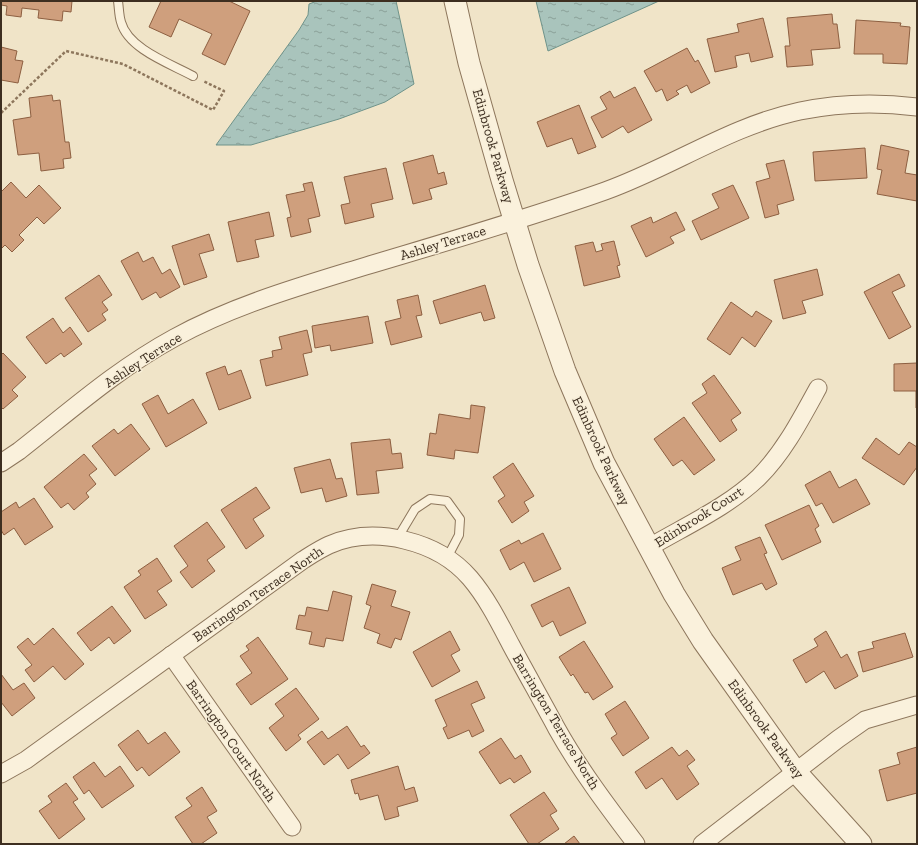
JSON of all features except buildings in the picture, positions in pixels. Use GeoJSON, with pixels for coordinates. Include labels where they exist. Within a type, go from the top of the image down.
{"type":"FeatureCollection","features":[{"type":"Feature","properties":{"kind":"street","name":"Edinbrook Parkway"},"geometry":{"type":"LineString","coordinates":[[456,1],[469,63],[514,222],[565,371],[604,463],[648,548],[703,641],[796,772],[861,844]]}},
{"type":"Feature","properties":{"kind":"street","name":"Ashley Terrace"},"geometry":{"type":"LineString","coordinates":[[1,463],[19,451],[125,369],[173,339],[224,314],[277,293],[514,222],[607,190],[661,169],[716,140],[758,122],[801,111],[844,105],[890,104],[917,107]]}},
{"type":"Feature","properties":{"kind":"street","name":"Edinbrook Court"},"geometry":{"type":"LineString","coordinates":[[648,548],[738,494],[759,476],[779,453],[818,388]]}},
{"type":"Feature","properties":{"kind":"street","name":"Barrington Terrace North"},"geometry":{"type":"LineString","coordinates":[[1,774],[26,760],[303,560],[330,545],[359,538],[390,537],[420,544],[447,558],[470,577],[488,602],[558,731],[600,796],[636,844]]}},
{"type":"Feature","properties":{"kind":"street","name":"Barrington Court North"},"geometry":{"type":"LineString","coordinates":[[171,655],[292,827]]}},
{"type":"Feature","properties":{"kind":"street"},"geometry":{"type":"LineString","coordinates":[[702,844],[838,739],[865,720],[917,705]]}},
{"type":"Feature","properties":{"kind":"lane"},"geometry":{"type":"LineString","coordinates":[[118,1],[121,23],[129,37],[141,48],[193,76]]}},
{"type":"Feature","properties":{"kind":"lane"},"geometry":{"type":"LineString","coordinates":[[397,539],[414,510],[430,499],[447,502],[460,519],[459,534],[447,558]]}},
{"type":"Feature","properties":{"kind":"path"},"geometry":{"type":"LineString","coordinates":[[1,113],[66,51],[123,64],[213,110],[224,91],[193,76]]}},
{"type":"Feature","properties":{"kind":"water"},"geometry":{"type":"Polygon","coordinates":[[[317,1],[396,1],[414,84],[385,102],[339,119],[251,145],[216,145],[299,30],[308,15],[309,4],[317,1]]]}},
{"type":"Feature","properties":{"kind":"water"},"geometry":{"type":"Polygon","coordinates":[[[536,1],[659,1],[548,51],[536,1]]]}}]}
